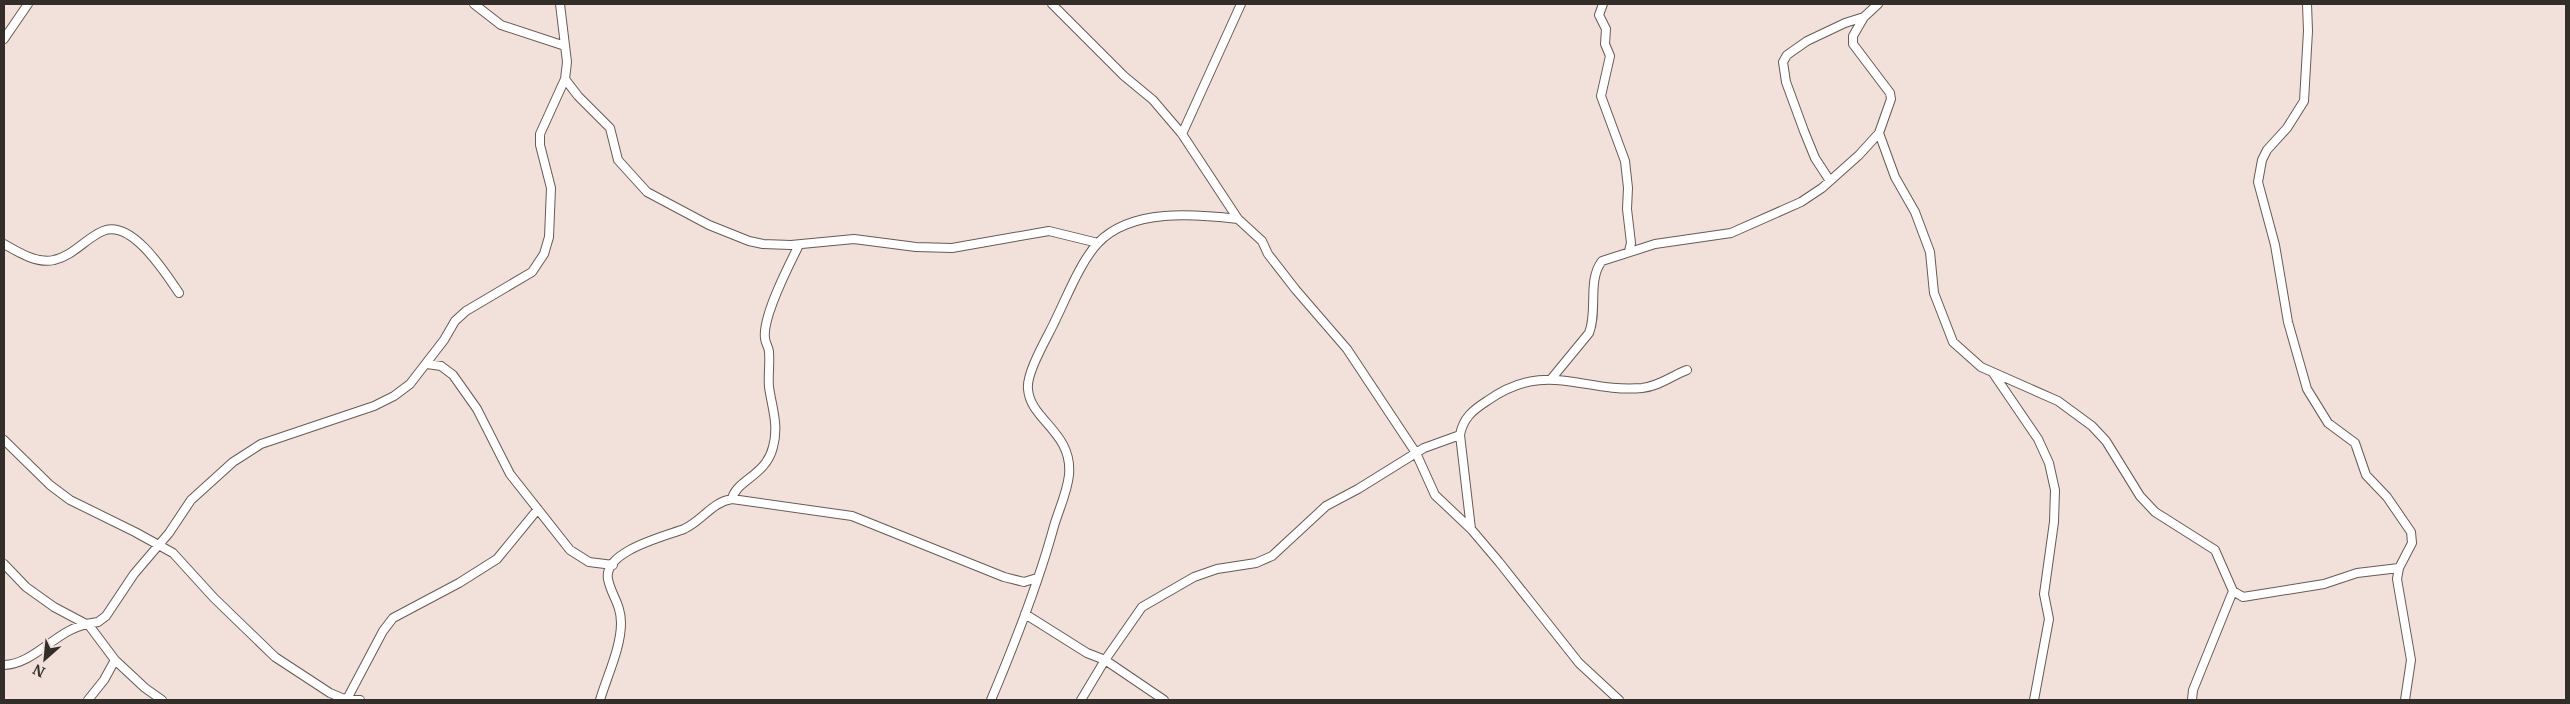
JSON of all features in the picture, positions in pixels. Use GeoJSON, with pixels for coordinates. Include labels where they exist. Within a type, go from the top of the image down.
{"type":"FeatureCollection","features":[{"type":"Feature","properties":{"kind":"street"},"geometry":{"type":"LineString","coordinates":[[4,39],[28,4]]}},
{"type":"Feature","properties":{"kind":"street"},"geometry":{"type":"LineString","coordinates":[[474,4],[501,25],[565,46]]}},
{"type":"Feature","properties":{"kind":"street"},"geometry":{"type":"LineString","coordinates":[[4,665],[25,658],[58,637],[88,624],[98,622],[106,616],[134,574],[202,488],[250,450],[261,444],[374,406],[410,384],[456,321],[481,302],[522,280],[532,272],[544,254],[549,237],[551,188],[540,145],[540,134],[565,79],[567,62],[560,4]]}},
{"type":"Feature","properties":{"kind":"street"},"geometry":{"type":"LineString","coordinates":[[1052,4],[1124,76],[1153,100],[1182,134],[1238,219],[1262,241],[1268,254],[1296,290],[1347,349],[1416,453],[1432,491],[1471,529],[1579,663],[1619,700]]}},
{"type":"Feature","properties":{"kind":"street"},"geometry":{"type":"LineString","coordinates":[[1182,134],[1241,4]]}},
{"type":"Feature","properties":{"kind":"street"},"geometry":{"type":"LineString","coordinates":[[1603,4],[1599,15],[1606,30],[1605,44],[1610,56],[1601,96],[1625,161],[1628,188],[1627,209],[1631,243],[1629,251]]}},
{"type":"Feature","properties":{"kind":"street"},"geometry":{"type":"LineString","coordinates":[[1552,378],[1589,333],[1593,324],[1595,279],[1599,265],[1605,259],[1629,251],[1673,241],[1731,233],[1801,202],[1830,181],[1879,133],[1891,99],[1890,93],[1853,44],[1853,36],[1864,17],[1878,4]]}},
{"type":"Feature","properties":{"kind":"street"},"geometry":{"type":"LineString","coordinates":[[2307,4],[2308,31],[2304,101],[2287,128],[2267,150],[2262,160],[2258,182],[2275,245],[2288,322],[2308,389],[2328,423],[2355,443],[2366,475],[2387,497],[2411,532],[2412,544],[2399,568],[2397,589],[2410,660],[2405,700]]}},
{"type":"Feature","properties":{"kind":"street"},"geometry":{"type":"LineString","coordinates":[[1830,181],[1815,158],[1804,131],[1786,82],[1783,62],[1787,54],[1818,36],[1845,23],[1864,17]]}},
{"type":"Feature","properties":{"kind":"street"},"geometry":{"type":"LineString","coordinates":[[565,79],[578,96],[610,128],[618,160],[651,195],[738,237],[763,244],[798,245],[854,239],[916,247],[952,248],[1049,231],[1098,243]]}},
{"type":"Feature","properties":{"kind":"street"},"geometry":{"type":"LineString","coordinates":[[1879,133],[1895,177],[1915,212],[1930,252],[1934,293],[1953,342],[1981,367],[2058,401],[2092,426],[2106,441],[2140,496],[2155,512],[2215,550],[2233,591],[2243,597],[2324,584],[2357,573],[2399,568]]}},
{"type":"Feature","properties":{"kind":"street"},"geometry":{"type":"LineString","coordinates":[[991,700],[1038,578],[1065,494],[1070,467],[1064,444],[1030,398],[1028,381],[1073,285],[1098,243],[1122,227],[1151,218],[1187,216],[1238,219]]}},
{"type":"Feature","properties":{"kind":"street"},"geometry":{"type":"LineString","coordinates":[[4,244],[40,261],[54,260],[104,231],[113,230],[147,247],[179,293]]}},
{"type":"Feature","properties":{"kind":"street"},"geometry":{"type":"LineString","coordinates":[[732,500],[733,494],[742,484],[763,467],[773,446],[776,414],[769,387],[769,349],[765,339],[765,332],[777,292],[798,245]]}},
{"type":"Feature","properties":{"kind":"street"},"geometry":{"type":"LineString","coordinates":[[426,364],[441,366],[453,375],[477,410],[510,474],[570,550],[593,564],[612,565]]}},
{"type":"Feature","properties":{"kind":"street"},"geometry":{"type":"LineString","coordinates":[[1471,529],[1460,435],[1462,422],[1503,389],[1552,378],[1626,388],[1642,388],[1659,385],[1687,370]]}},
{"type":"Feature","properties":{"kind":"street"},"geometry":{"type":"LineString","coordinates":[[1994,373],[2038,438],[2049,463],[2055,490],[2054,522],[2045,582],[2045,599],[2049,619],[2034,700]]}},
{"type":"Feature","properties":{"kind":"street"},"geometry":{"type":"LineString","coordinates":[[1081,700],[1105,660],[1142,607],[1194,577],[1217,570],[1256,563],[1272,556],[1326,506],[1358,490],[1432,444],[1460,435]]}},
{"type":"Feature","properties":{"kind":"street"},"geometry":{"type":"LineString","coordinates":[[4,440],[50,485],[70,500],[173,553],[214,598],[275,657],[330,693],[347,699],[360,700]]}},
{"type":"Feature","properties":{"kind":"street"},"geometry":{"type":"LineString","coordinates":[[600,700],[620,632],[620,608],[608,577],[612,565],[630,550],[684,528],[717,504],[732,500],[852,516],[1004,577],[1024,582],[1038,578]]}},
{"type":"Feature","properties":{"kind":"street"},"geometry":{"type":"LineString","coordinates":[[347,699],[383,631],[393,618],[459,583],[497,558],[538,509]]}},
{"type":"Feature","properties":{"kind":"street"},"geometry":{"type":"LineString","coordinates":[[4,564],[26,588],[54,607],[88,624],[116,660],[145,688],[162,700]]}},
{"type":"Feature","properties":{"kind":"street"},"geometry":{"type":"LineString","coordinates":[[2192,700],[2193,690],[2233,591]]}},
{"type":"Feature","properties":{"kind":"street"},"geometry":{"type":"LineString","coordinates":[[1025,614],[1087,652],[1105,660],[1164,700]]}},
{"type":"Feature","properties":{"kind":"street"},"geometry":{"type":"LineString","coordinates":[[88,700],[104,680],[116,660]]}}]}
